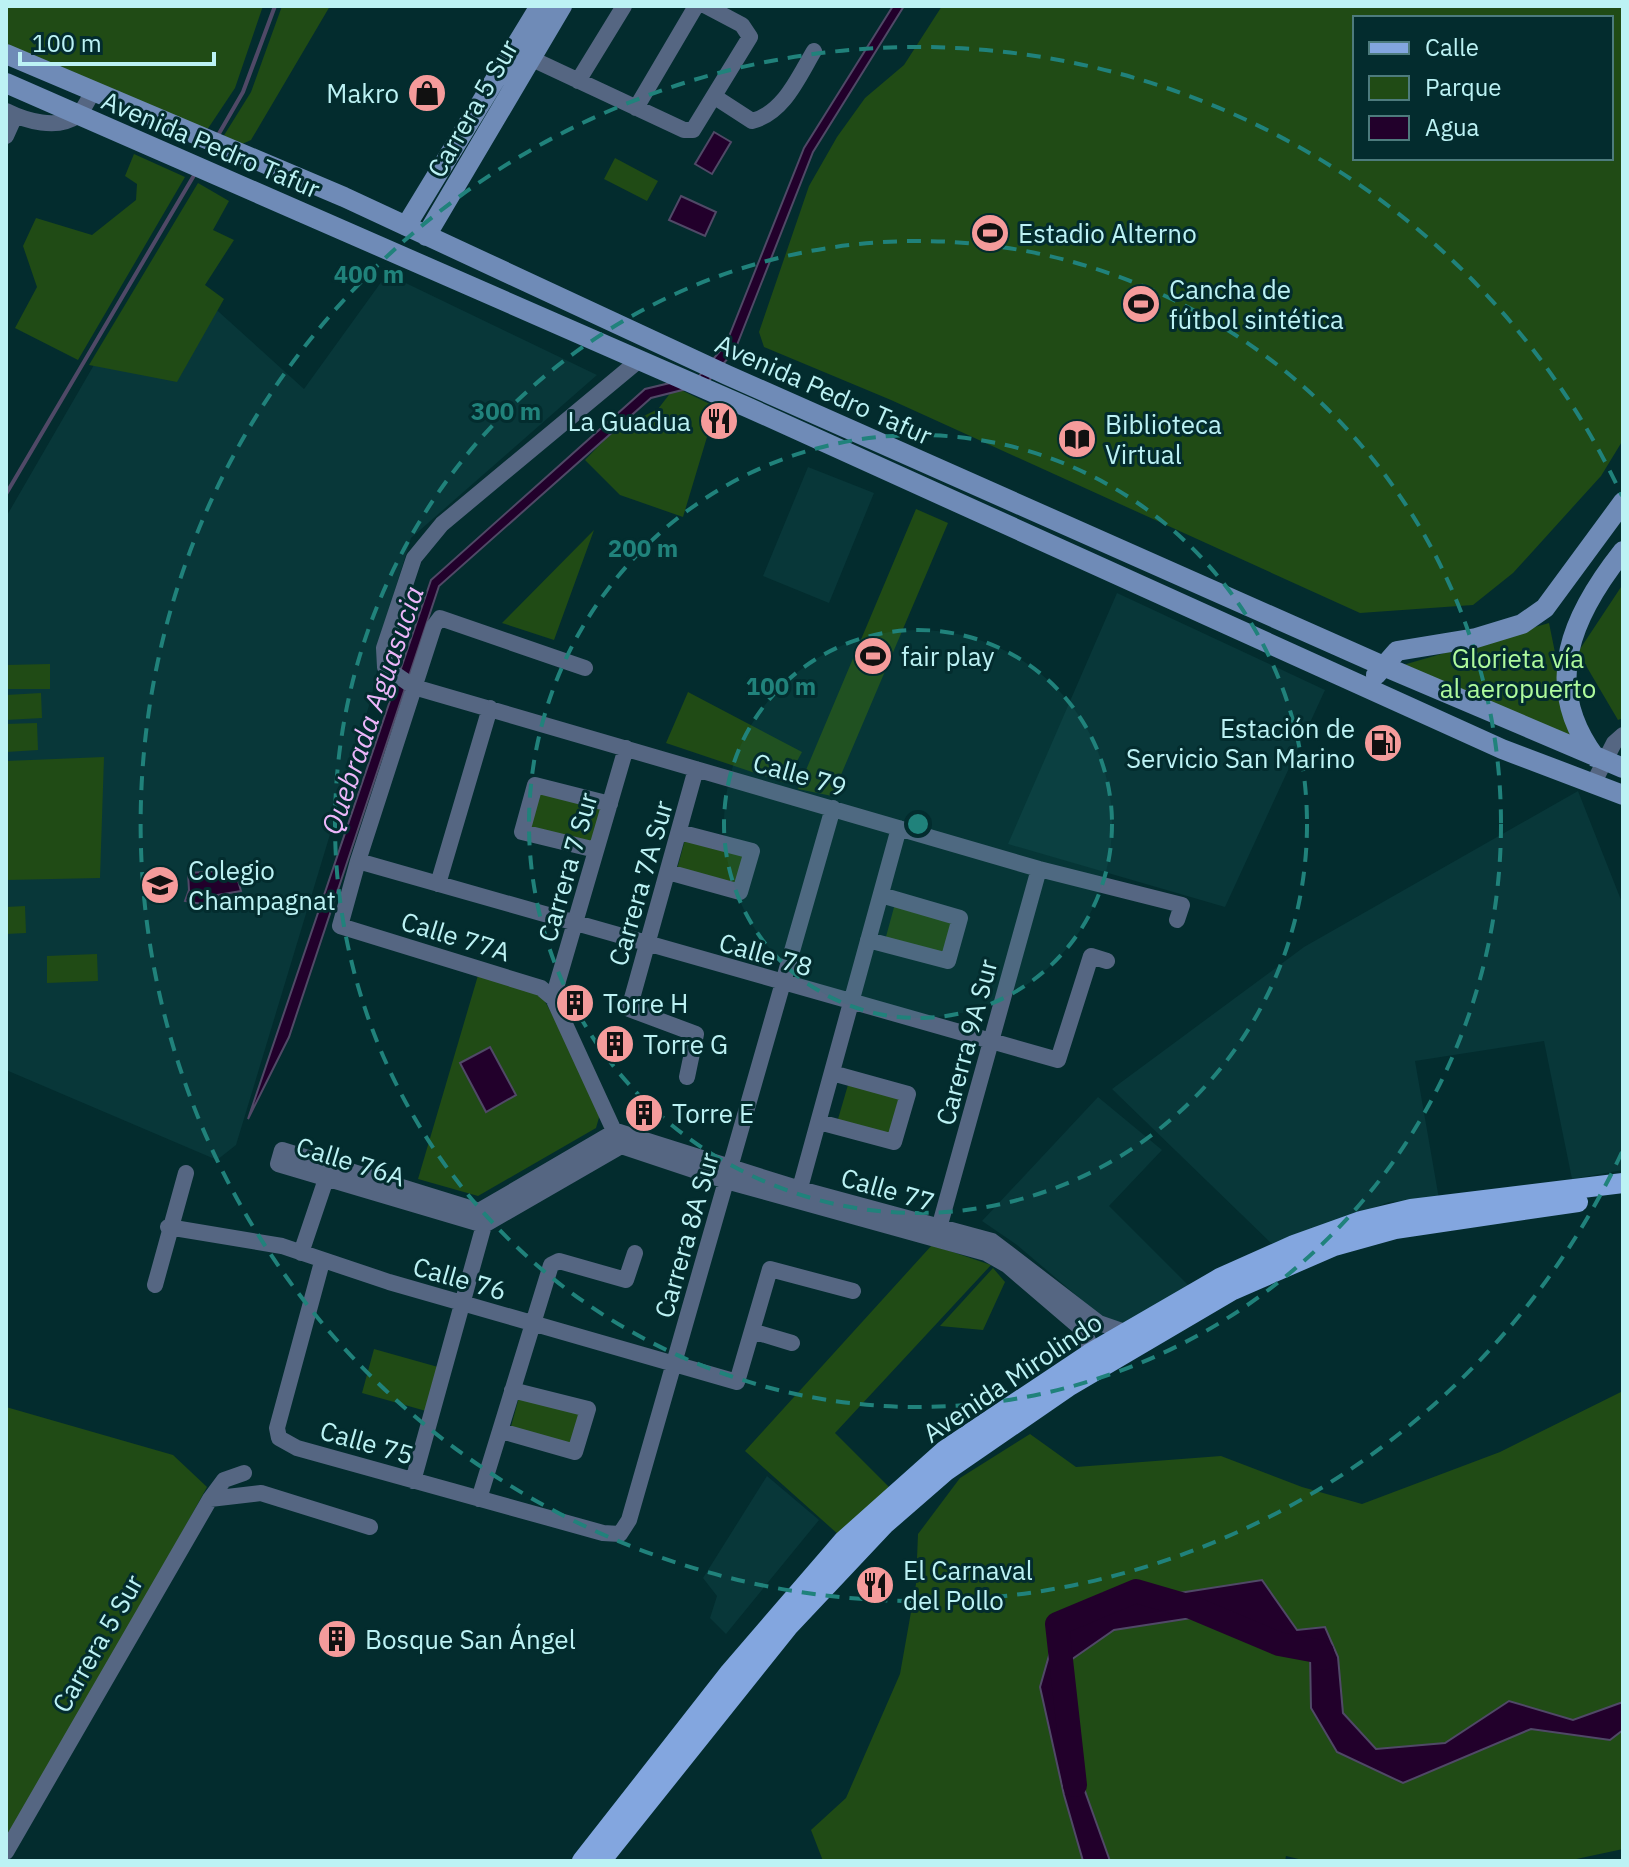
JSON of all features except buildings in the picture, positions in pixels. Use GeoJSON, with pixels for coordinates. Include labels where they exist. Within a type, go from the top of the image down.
{"type":"FeatureCollection","features":[{"type":"Feature","properties":{"kind":"main road","name":"Carrera 5 Sur"},"geometry":{"type":"LineString","coordinates":[[406,226],[540,6]]}},
{"type":"Feature","properties":{"kind":"main road","name":"Carrera 5 Sur"},"geometry":{"type":"LineString","coordinates":[[426,236],[562,6]]}},
{"type":"Feature","properties":{"kind":"main road","name":"Avenida Pedro Tafur"},"geometry":{"type":"LineString","coordinates":[[6,54],[406,226],[727,375],[1381,665],[1608,762]]}},
{"type":"Feature","properties":{"kind":"main road","name":"Avenida Pedro Tafur"},"geometry":{"type":"LineString","coordinates":[[6,83],[705,389],[1574,779],[1594,782],[1623,795]]}},
{"type":"Feature","properties":{"kind":"main road"},"geometry":{"type":"LineString","coordinates":[[1369,688],[1381,665],[1397,651],[1476,638],[1522,624],[1545,608],[1623,502]]}},
{"type":"Feature","properties":{"kind":"main road"},"geometry":{"type":"LineString","coordinates":[[1608,762],[1583,738],[1571,702],[1565,672],[1566,657],[1583,609],[1623,551]]}},
{"type":"Feature","properties":{"kind":"main road","name":"Avenida Mirolindo"},"geometry":{"type":"LineString","coordinates":[[582,1861],[783,1607],[854,1531],[945,1450],[1089,1354],[1220,1278],[1294,1245],[1361,1221],[1411,1209],[1623,1183]]}},
{"type":"Feature","properties":{"kind":"main road","name":"Avenida Mirolindo"},"geometry":{"type":"LineString","coordinates":[[601,1861],[788,1627],[885,1524],[946,1471],[1068,1387],[1233,1290],[1334,1246],[1395,1229],[1623,1196]]}},
{"type":"Feature","properties":{"kind":"street"},"geometry":{"type":"LineString","coordinates":[[578,81],[624,6]]}},
{"type":"Feature","properties":{"kind":"street"},"geometry":{"type":"LineString","coordinates":[[636,108],[696,6]]}},
{"type":"Feature","properties":{"kind":"street"},"geometry":{"type":"LineString","coordinates":[[530,58],[684,130],[693,130],[750,37],[742,25],[706,6]]}},
{"type":"Feature","properties":{"kind":"street"},"geometry":{"type":"LineString","coordinates":[[715,97],[752,121],[762,119],[787,96],[814,51]]}},
{"type":"Feature","properties":{"kind":"street"},"geometry":{"type":"LineString","coordinates":[[6,136],[10,113],[46,124],[78,115],[92,93]]}},
{"type":"Feature","properties":{"kind":"street"},"geometry":{"type":"LineString","coordinates":[[404,682],[385,667],[384,648],[414,558],[442,524],[486,484],[638,361]]}},
{"type":"Feature","properties":{"kind":"street"},"geometry":{"type":"LineString","coordinates":[[358,861],[404,682],[440,618],[585,668]]}},
{"type":"Feature","properties":{"kind":"street","name":"Calle 79"},"geometry":{"type":"LineString","coordinates":[[404,682],[1179,912]]}},
{"type":"Feature","properties":{"kind":"street"},"geometry":{"type":"LineString","coordinates":[[438,884],[490,708]]}},
{"type":"Feature","properties":{"kind":"street"},"geometry":{"type":"LineString","coordinates":[[1594,782],[1623,735]]}},
{"type":"Feature","properties":{"kind":"street","name":"Carrera 7 Sur"},"geometry":{"type":"LineString","coordinates":[[553,998],[626,748]]}},
{"type":"Feature","properties":{"kind":"street","name":"Carrera 7A Sur"},"geometry":{"type":"LineString","coordinates":[[687,1077],[696,1034],[629,1009],[696,769]]}},
{"type":"Feature","properties":{"kind":"street"},"geometry":{"type":"LineString","coordinates":[[596,850],[522,832],[535,785],[610,804]]}},
{"type":"Feature","properties":{"kind":"street","name":"Carrera 8A Sur"},"geometry":{"type":"LineString","coordinates":[[620,1534],[629,1520],[833,808]]}},
{"type":"Feature","properties":{"kind":"street"},"geometry":{"type":"LineString","coordinates":[[798,1195],[899,828]]}},
{"type":"Feature","properties":{"kind":"street"},"geometry":{"type":"LineString","coordinates":[[668,872],[740,892],[752,851],[679,832]]}},
{"type":"Feature","properties":{"kind":"street","name":"Calle 78"},"geometry":{"type":"LineString","coordinates":[[358,861],[851,1004],[1058,1060],[1099,958]]}},
{"type":"Feature","properties":{"kind":"street","name":"Calle 77A"},"geometry":{"type":"LineString","coordinates":[[358,861],[340,926],[541,988],[553,998]]}},
{"type":"Feature","properties":{"kind":"street","name":"Carerra 9A Sur"},"geometry":{"type":"LineString","coordinates":[[947,1234],[990,1042],[1039,869]]}},
{"type":"Feature","properties":{"kind":"street"},"geometry":{"type":"LineString","coordinates":[[868,940],[948,961],[960,918],[881,895]]}},
{"type":"Feature","properties":{"kind":"street"},"geometry":{"type":"LineString","coordinates":[[413,1481],[462,1303],[481,1218],[618,1139],[553,998]]}},
{"type":"Feature","properties":{"kind":"street"},"geometry":{"type":"LineString","coordinates":[[819,1122],[894,1142],[908,1094],[832,1073]]}},
{"type":"Feature","properties":{"kind":"street","name":"Calle 77"},"geometry":{"type":"LineString","coordinates":[[618,1139],[798,1195],[947,1234],[992,1241],[1099,1323],[1125,1332]]}},
{"type":"Feature","properties":{"kind":"street","name":"Calle 76A"},"geometry":{"type":"LineString","coordinates":[[354,1180],[326,1179],[278,1164],[282,1150],[354,1180],[481,1218]]}},
{"type":"Feature","properties":{"kind":"street"},"geometry":{"type":"LineString","coordinates":[[155,1285],[168,1227],[186,1173]]}},
{"type":"Feature","properties":{"kind":"street"},"geometry":{"type":"LineString","coordinates":[[301,1253],[326,1179]]}},
{"type":"Feature","properties":{"kind":"street","name":"Calle 76"},"geometry":{"type":"LineString","coordinates":[[168,1227],[282,1246],[322,1262],[737,1382],[752,1331]]}},
{"type":"Feature","properties":{"kind":"street","name":"Calle 77"},"geometry":{"type":"LineString","coordinates":[[947,1234],[1007,1265],[1084,1331],[1089,1354]]}},
{"type":"Feature","properties":{"kind":"street"},"geometry":{"type":"LineString","coordinates":[[479,1499],[551,1265],[559,1261],[626,1280],[635,1253]]}},
{"type":"Feature","properties":{"kind":"street","name":"Calle 75"},"geometry":{"type":"LineString","coordinates":[[322,1262],[277,1428],[279,1438],[297,1448],[413,1481],[620,1534]]}},
{"type":"Feature","properties":{"kind":"street"},"geometry":{"type":"LineString","coordinates":[[792,1343],[752,1331],[770,1269],[853,1291]]}},
{"type":"Feature","properties":{"kind":"street"},"geometry":{"type":"LineString","coordinates":[[501,1431],[575,1452],[588,1409],[512,1390]]}},
{"type":"Feature","properties":{"kind":"street","name":"Carrera 5 Sur"},"geometry":{"type":"LineString","coordinates":[[6,1852],[210,1499],[224,1480],[244,1473]]}},
{"type":"Feature","properties":{"kind":"street"},"geometry":{"type":"LineString","coordinates":[[210,1499],[261,1493],[370,1527]]}},
{"type":"Feature","properties":{"kind":"shaded area","name":"Colegio Champagnat"},"geometry":{"type":"Polygon","coordinates":[[[157,256],[304,389],[387,274],[597,375],[411,538],[391,603],[371,699],[236,1145],[217,1160],[6,1070],[6,517],[157,256]]]}},
{"type":"Feature","properties":{"kind":"shaded area"},"geometry":{"type":"Polygon","coordinates":[[[808,467],[874,493],[829,603],[763,576],[808,467]]]}},
{"type":"Feature","properties":{"kind":"shaded area"},"geometry":{"type":"Polygon","coordinates":[[[1117,593],[1325,690],[1225,907],[1008,844],[1117,593]]]}},
{"type":"Feature","properties":{"kind":"shaded area"},"geometry":{"type":"Polygon","coordinates":[[[1578,791],[1623,905],[1623,1170],[1572,1179],[1544,1041],[1415,1061],[1439,1199],[1389,1202],[1273,1245],[1112,1089],[1304,947],[1578,791]]]}},
{"type":"Feature","properties":{"kind":"shaded area"},"geometry":{"type":"Polygon","coordinates":[[[1098,1097],[1162,1150],[1109,1206],[1192,1289],[1116,1329],[1017,1245],[982,1221],[1098,1097]]]}},
{"type":"Feature","properties":{"kind":"shaded area"},"geometry":{"type":"Polygon","coordinates":[[[767,1476],[819,1520],[726,1634],[710,1618],[717,1596],[703,1578],[767,1476]]]}},
{"type":"Feature","properties":{"kind":"green space"},"geometry":{"type":"Polygon","coordinates":[[[6,6],[263,6],[235,88],[205,133],[6,44],[6,6]]]}},
{"type":"Feature","properties":{"kind":"green space"},"geometry":{"type":"Polygon","coordinates":[[[282,6],[330,6],[251,140],[240,145],[223,137],[251,92],[282,6]]]}},
{"type":"Feature","properties":{"kind":"green space"},"geometry":{"type":"Polygon","coordinates":[[[942,6],[1623,6],[1623,440],[1601,476],[1513,573],[1473,605],[1360,613],[891,400],[764,347],[759,332],[809,186],[837,137],[865,98],[904,65],[942,6]]]}},
{"type":"Feature","properties":{"kind":"green space"},"geometry":{"type":"Polygon","coordinates":[[[134,154],[185,177],[78,360],[15,328],[37,287],[23,246],[36,218],[92,235],[136,200],[137,184],[125,176],[134,154]]]}},
{"type":"Feature","properties":{"kind":"green space"},"geometry":{"type":"Polygon","coordinates":[[[615,158],[658,181],[647,201],[604,179],[615,158]]]}},
{"type":"Feature","properties":{"kind":"green space"},"geometry":{"type":"Polygon","coordinates":[[[198,183],[229,201],[213,230],[234,240],[205,285],[224,299],[177,382],[89,365],[198,183]]]}},
{"type":"Feature","properties":{"kind":"green space"},"geometry":{"type":"Polygon","coordinates":[[[675,387],[716,407],[683,517],[620,495],[585,460],[613,431],[658,409],[675,387]]]}},
{"type":"Feature","properties":{"kind":"green space","name":"fair play"},"geometry":{"type":"Polygon","coordinates":[[[916,509],[948,523],[832,796],[798,789],[916,509]]]}},
{"type":"Feature","properties":{"kind":"green space"},"geometry":{"type":"Polygon","coordinates":[[[594,530],[554,640],[502,623],[594,530]]]}},
{"type":"Feature","properties":{"kind":"green space"},"geometry":{"type":"Polygon","coordinates":[[[1623,584],[1623,718],[1618,720],[1578,652],[1623,584]]]}},
{"type":"Feature","properties":{"kind":"green space","name":"Glorieta vía al aeropuerto"},"geometry":{"type":"Polygon","coordinates":[[[1549,623],[1573,741],[1403,665],[1549,623]]]}},
{"type":"Feature","properties":{"kind":"green space"},"geometry":{"type":"Polygon","coordinates":[[[50,664],[50,689],[6,689],[6,665],[50,664]]]}},
{"type":"Feature","properties":{"kind":"green space"},"geometry":{"type":"Polygon","coordinates":[[[688,692],[802,752],[785,783],[666,743],[688,692]]]}},
{"type":"Feature","properties":{"kind":"green space"},"geometry":{"type":"Polygon","coordinates":[[[41,693],[42,718],[6,720],[6,695],[41,693]]]}},
{"type":"Feature","properties":{"kind":"green space"},"geometry":{"type":"Polygon","coordinates":[[[37,723],[38,750],[6,752],[6,724],[37,723]]]}},
{"type":"Feature","properties":{"kind":"green space"},"geometry":{"type":"Polygon","coordinates":[[[104,757],[100,878],[6,880],[6,761],[104,757]]]}},
{"type":"Feature","properties":{"kind":"green space"},"geometry":{"type":"Polygon","coordinates":[[[536,787],[604,804],[594,844],[524,829],[536,787]]]}},
{"type":"Feature","properties":{"kind":"green space"},"geometry":{"type":"Polygon","coordinates":[[[686,836],[749,852],[737,889],[676,873],[686,836]]]}},
{"type":"Feature","properties":{"kind":"green space"},"geometry":{"type":"Polygon","coordinates":[[[896,900],[960,918],[948,961],[884,944],[896,900]]]}},
{"type":"Feature","properties":{"kind":"green space"},"geometry":{"type":"Polygon","coordinates":[[[25,906],[26,933],[6,934],[6,907],[25,906]]]}},
{"type":"Feature","properties":{"kind":"green space"},"geometry":{"type":"Polygon","coordinates":[[[97,954],[98,981],[47,983],[47,956],[97,954]]]}},
{"type":"Feature","properties":{"kind":"green space"},"geometry":{"type":"Polygon","coordinates":[[[479,972],[541,994],[602,1107],[596,1128],[478,1196],[418,1179],[479,972]]]}},
{"type":"Feature","properties":{"kind":"green space"},"geometry":{"type":"Polygon","coordinates":[[[850,1078],[908,1094],[894,1142],[836,1126],[850,1078]]]}},
{"type":"Feature","properties":{"kind":"green space"},"geometry":{"type":"Polygon","coordinates":[[[932,1245],[991,1265],[835,1433],[898,1496],[849,1544],[745,1451],[932,1245]]]}},
{"type":"Feature","properties":{"kind":"green space"},"geometry":{"type":"Polygon","coordinates":[[[993,1268],[1005,1282],[983,1330],[940,1326],[993,1268]]]}},
{"type":"Feature","properties":{"kind":"green space"},"geometry":{"type":"Polygon","coordinates":[[[374,1349],[438,1367],[426,1411],[362,1393],[374,1349]]]}},
{"type":"Feature","properties":{"kind":"green space"},"geometry":{"type":"Polygon","coordinates":[[[1623,1391],[1623,1849],[1567,1861],[1307,1861],[1286,1856],[1285,1861],[823,1861],[811,1830],[846,1798],[900,1674],[916,1584],[918,1534],[960,1478],[1030,1434],[1076,1467],[1221,1456],[1302,1487],[1362,1504],[1500,1452],[1623,1391]]]}},
{"type":"Feature","properties":{"kind":"green space"},"geometry":{"type":"Polygon","coordinates":[[[520,1394],[585,1411],[574,1447],[510,1430],[520,1394]]]}},
{"type":"Feature","properties":{"kind":"green space"},"geometry":{"type":"Polygon","coordinates":[[[6,1407],[173,1455],[207,1487],[65,1745],[6,1842],[6,1407]]]}},
{"type":"Feature","properties":{"kind":"water","name":"Quebrada Aguasucia"},"geometry":{"type":"Polygon","coordinates":[[[893,6],[904,6],[813,152],[735,350],[706,384],[651,398],[439,586],[289,1037],[248,1119],[431,580],[645,389],[699,376],[726,344],[804,148],[893,6]]]}},
{"type":"Feature","properties":{"kind":"water"},"geometry":{"type":"Polygon","coordinates":[[[714,132],[731,142],[712,174],[695,164],[714,132]]]}},
{"type":"Feature","properties":{"kind":"water"},"geometry":{"type":"Polygon","coordinates":[[[681,196],[716,212],[705,236],[669,220],[681,196]]]}},
{"type":"Feature","properties":{"kind":"water"},"geometry":{"type":"Polygon","coordinates":[[[235,870],[241,891],[212,896],[207,905],[185,901],[189,890],[188,873],[235,870]]]}},
{"type":"Feature","properties":{"kind":"water"},"geometry":{"type":"Polygon","coordinates":[[[490,1047],[516,1095],[486,1112],[460,1063],[490,1047]]]}},
{"type":"Feature","properties":{"kind":"water"},"geometry":{"type":"Polygon","coordinates":[[[1262,1580],[1297,1630],[1325,1627],[1338,1657],[1343,1713],[1376,1749],[1445,1743],[1509,1701],[1573,1720],[1623,1702],[1623,1730],[1610,1740],[1531,1729],[1403,1783],[1337,1752],[1311,1708],[1310,1655],[1230,1612],[1114,1630],[1068,1662],[1062,1727],[1110,1861],[1083,1861],[1064,1795],[1040,1687],[1054,1638],[1103,1593],[1179,1593],[1262,1580]]]}},
{"type":"Feature","properties":{"kind":"waterway"},"geometry":{"type":"LineString","coordinates":[[217,137],[243,92],[275,6]]}},
{"type":"Feature","properties":{"kind":"waterway"},"geometry":{"type":"LineString","coordinates":[[6,494],[196,172]]}},
{"type":"Feature","properties":{"kind":"waterway"},"geometry":{"type":"LineString","coordinates":[[1075,1785],[1057,1624],[1136,1591],[1191,1607],[1279,1644],[1322,1652],[1323,1658]]}},
{"type":"Feature","properties":{"kind":"place","name":"Makro"},"geometry":{"type":"Point","coordinates":[427,93]}},
{"type":"Feature","properties":{"kind":"place","name":"Estadio Alterno"},"geometry":{"type":"Point","coordinates":[990,233]}},
{"type":"Feature","properties":{"kind":"place","name":"Cancha de fútbol sintética"},"geometry":{"type":"Point","coordinates":[1141,304]}},
{"type":"Feature","properties":{"kind":"place","name":"La Guadua"},"geometry":{"type":"Point","coordinates":[719,421]}},
{"type":"Feature","properties":{"kind":"place","name":"Biblioteca Virtual"},"geometry":{"type":"Point","coordinates":[1077,439]}},
{"type":"Feature","properties":{"kind":"place","name":"fair play"},"geometry":{"type":"Point","coordinates":[873,656]}},
{"type":"Feature","properties":{"kind":"place","name":"Estación de Servicio San Marino"},"geometry":{"type":"Point","coordinates":[1383,743]}},
{"type":"Feature","properties":{"kind":"place","name":"Colegio Champagnat"},"geometry":{"type":"Point","coordinates":[160,885]}},
{"type":"Feature","properties":{"kind":"place","name":"Torre H"},"geometry":{"type":"Point","coordinates":[575,1003]}},
{"type":"Feature","properties":{"kind":"place","name":"Torre G"},"geometry":{"type":"Point","coordinates":[615,1044]}},
{"type":"Feature","properties":{"kind":"place","name":"Torre E"},"geometry":{"type":"Point","coordinates":[644,1113]}},
{"type":"Feature","properties":{"kind":"place","name":"El Carnaval del Pollo"},"geometry":{"type":"Point","coordinates":[875,1585]}},
{"type":"Feature","properties":{"kind":"place","name":"Bosque San Ángel"},"geometry":{"type":"Point","coordinates":[337,1639]}}]}
